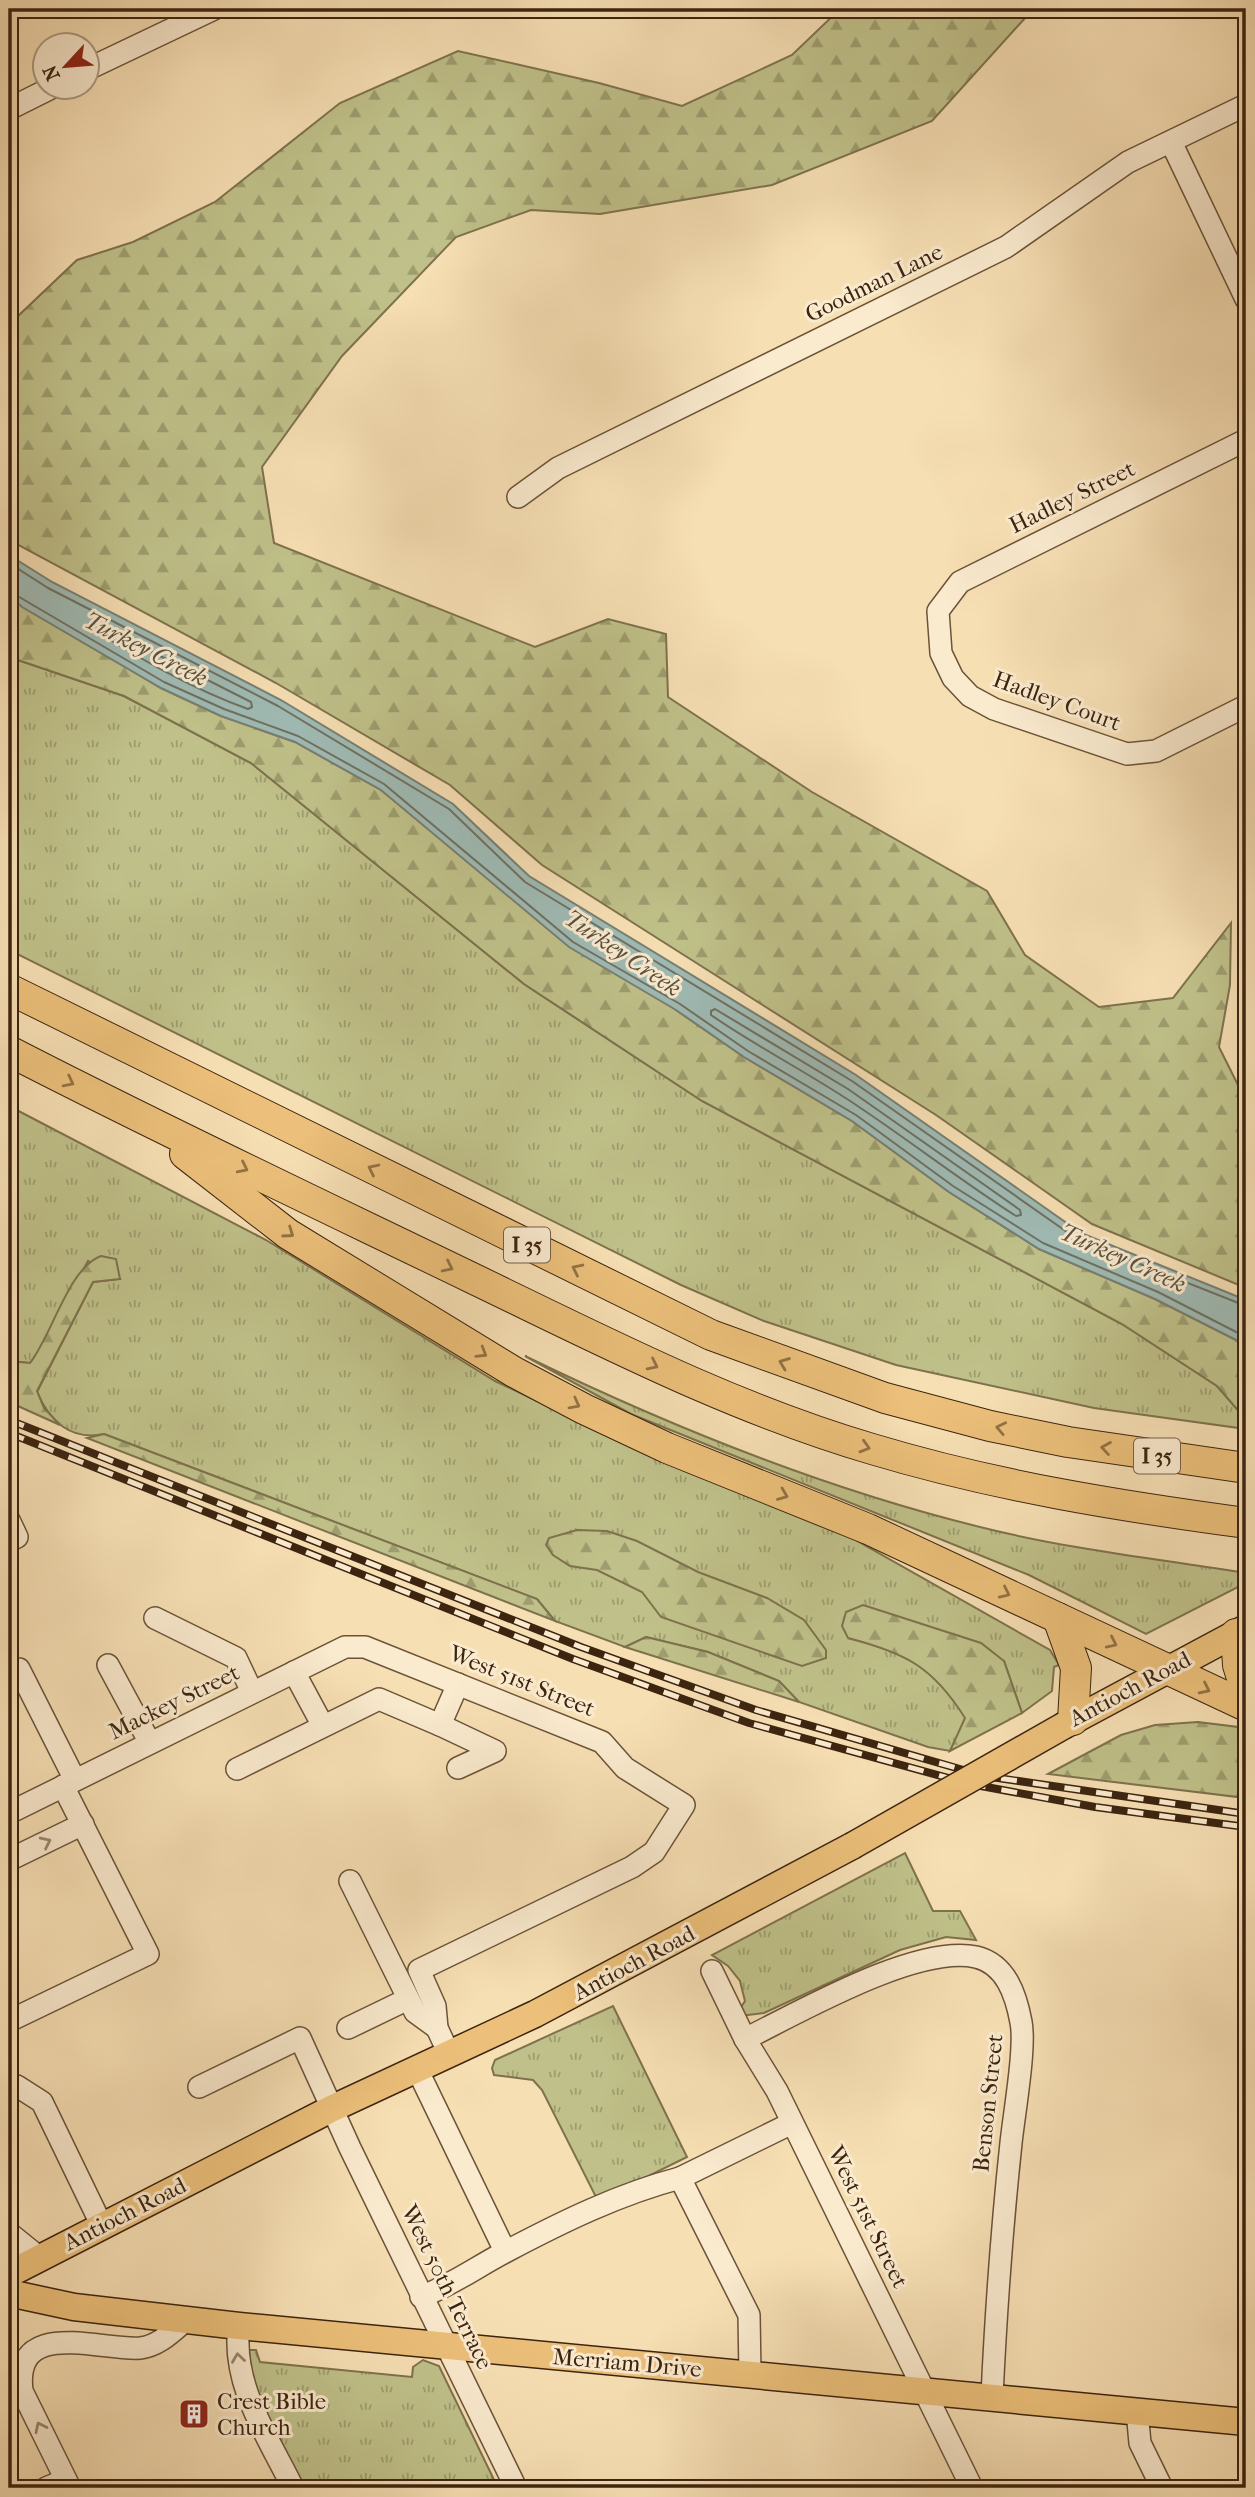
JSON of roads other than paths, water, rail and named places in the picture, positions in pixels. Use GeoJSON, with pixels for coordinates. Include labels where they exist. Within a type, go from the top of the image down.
{"type":"FeatureCollection","features":[{"type":"Feature","properties":{"kind":"highway","name":"I 35"},"geometry":{"type":"LineString","coordinates":[[9,989],[711,1335],[884,1398],[990,1426],[1068,1442],[1246,1468]]}},
{"type":"Feature","properties":{"kind":"highway","name":"I 35"},"geometry":{"type":"LineString","coordinates":[[9,1051],[138,1117],[687,1381],[795,1424],[960,1474],[1058,1495],[1246,1523]]}},
{"type":"Feature","properties":{"kind":"highway"},"geometry":{"type":"LineString","coordinates":[[138,1117],[288,1234],[514,1373],[667,1448],[868,1529],[1246,1706]]}},
{"type":"Feature","properties":{"kind":"highway"},"geometry":{"type":"LineString","coordinates":[[1058,1618],[1076,1668],[1069,1722]]}},
{"type":"Feature","properties":{"kind":"highway"},"geometry":{"type":"LineString","coordinates":[[1241,1631],[1238,1665],[1246,1690]]}},
{"type":"Feature","properties":{"kind":"main road","name":"Antioch Road"},"geometry":{"type":"LineString","coordinates":[[9,2274],[331,2109],[597,1983],[852,1846],[1069,1722],[1241,1631]]}},
{"type":"Feature","properties":{"kind":"main road","name":"Merriam Drive"},"geometry":{"type":"LineString","coordinates":[[9,2293],[74,2307],[239,2326],[1246,2422]]}},
{"type":"Feature","properties":{"kind":"street"},"geometry":{"type":"LineString","coordinates":[[102,62],[214,9]]}},
{"type":"Feature","properties":{"kind":"street"},"geometry":{"type":"LineString","coordinates":[[9,109],[32,98]]}},
{"type":"Feature","properties":{"kind":"street","name":"Goodman Lane"},"geometry":{"type":"LineString","coordinates":[[518,497],[558,468],[1006,247],[1031,233],[1104,177],[1246,105]]}},
{"type":"Feature","properties":{"kind":"street"},"geometry":{"type":"LineString","coordinates":[[1171,142],[1246,299]]}},
{"type":"Feature","properties":{"kind":"street","name":"Hadley Street"},"geometry":{"type":"LineString","coordinates":[[937,618],[938,611],[960,582],[1246,440]]}},
{"type":"Feature","properties":{"kind":"street","name":"Hadley Court"},"geometry":{"type":"LineString","coordinates":[[937,618],[941,653],[953,678],[970,696],[994,709],[1127,754],[1156,751],[1246,706]]}},
{"type":"Feature","properties":{"kind":"street"},"geometry":{"type":"LineString","coordinates":[[9,1520],[17,1538],[9,1541]]}},
{"type":"Feature","properties":{"kind":"street"},"geometry":{"type":"LineString","coordinates":[[155,1618],[236,1658],[252,1692]]}},
{"type":"Feature","properties":{"kind":"street","name":"Mackey Street"},"geometry":{"type":"LineString","coordinates":[[9,1813],[345,1647],[365,1647]]}},
{"type":"Feature","properties":{"kind":"street","name":"West 51st Street"},"geometry":{"type":"LineString","coordinates":[[365,1647],[602,1742],[625,1768],[684,1804],[654,1852],[632,1867],[419,1970],[435,2006],[437,2028]]}},
{"type":"Feature","properties":{"kind":"street"},"geometry":{"type":"LineString","coordinates":[[108,1665],[150,1743]]}},
{"type":"Feature","properties":{"kind":"street"},"geometry":{"type":"LineString","coordinates":[[9,2021],[148,1954],[83,1824],[69,1783],[19,1669]]}},
{"type":"Feature","properties":{"kind":"street"},"geometry":{"type":"LineString","coordinates":[[294,1672],[323,1726]]}},
{"type":"Feature","properties":{"kind":"street"},"geometry":{"type":"LineString","coordinates":[[440,1724],[458,1684]]}},
{"type":"Feature","properties":{"kind":"street"},"geometry":{"type":"LineString","coordinates":[[237,1769],[379,1699],[440,1724],[495,1751],[458,1768]]}},
{"type":"Feature","properties":{"kind":"street"},"geometry":{"type":"LineString","coordinates":[[9,1860],[83,1824]]}},
{"type":"Feature","properties":{"kind":"street"},"geometry":{"type":"LineString","coordinates":[[350,1881],[415,2012],[437,2028],[450,2054]]}},
{"type":"Feature","properties":{"kind":"street","name":"Benson Street"},"geometry":{"type":"LineString","coordinates":[[745,2039],[850,1988],[923,1959],[949,1954],[977,1957],[1002,1973],[1014,1993],[1022,2025],[1006,2188],[992,2396]]}},
{"type":"Feature","properties":{"kind":"street","name":"West 51st Street"},"geometry":{"type":"LineString","coordinates":[[712,1971],[745,2039],[792,2123],[972,2488]]}},
{"type":"Feature","properties":{"kind":"street"},"geometry":{"type":"LineString","coordinates":[[348,2028],[408,1999]]}},
{"type":"Feature","properties":{"kind":"street","name":"West 50th Terrace"},"geometry":{"type":"LineString","coordinates":[[199,2087],[300,2038],[421,2297],[516,2488]]}},
{"type":"Feature","properties":{"kind":"street"},"geometry":{"type":"LineString","coordinates":[[417,2069],[505,2251]]}},
{"type":"Feature","properties":{"kind":"street"},"geometry":{"type":"LineString","coordinates":[[9,2088],[17,2086],[42,2102],[102,2226]]}},
{"type":"Feature","properties":{"kind":"street"},"geometry":{"type":"LineString","coordinates":[[421,2297],[446,2287],[505,2251],[633,2190],[680,2178],[792,2123]]}},
{"type":"Feature","properties":{"kind":"street"},"geometry":{"type":"LineString","coordinates":[[680,2178],[748,2315],[750,2374]]}},
{"type":"Feature","properties":{"kind":"street"},"geometry":{"type":"LineString","coordinates":[[9,2233],[40,2258]]}},
{"type":"Feature","properties":{"kind":"street"},"geometry":{"type":"LineString","coordinates":[[60,2485],[15,2395],[25,2363],[46,2344],[70,2342],[141,2348],[161,2341],[186,2320]]}},
{"type":"Feature","properties":{"kind":"street"},"geometry":{"type":"LineString","coordinates":[[239,2326],[236,2356],[243,2384],[293,2488]]}},
{"type":"Feature","properties":{"kind":"street"},"geometry":{"type":"LineString","coordinates":[[1138,2411],[1140,2443],[1162,2488]]}},
{"type":"Feature","properties":{"kind":"water","name":"Turkey Creek"},"geometry":{"type":"Polygon","coordinates":[[[9,555],[52,582],[281,700],[453,804],[529,876],[856,1075],[1081,1233],[1246,1300],[1246,1345],[1155,1299],[1039,1249],[949,1192],[852,1121],[744,1057],[676,1010],[569,947],[381,790],[295,742],[221,716],[161,688],[22,607],[9,595],[9,555]]]}},
{"type":"Feature","properties":{"kind":"railway"},"geometry":{"type":"LineString","coordinates":[[9,1420],[581,1647],[756,1710],[984,1776],[1246,1814]]}},
{"type":"Feature","properties":{"kind":"railway"},"geometry":{"type":"LineString","coordinates":[[9,1433],[573,1659],[749,1723],[970,1784],[1095,1807],[1246,1827]]}},
{"type":"Feature","properties":{"kind":"place","name":"Crest Bible Church"},"geometry":{"type":"Point","coordinates":[194,2414]}}]}
